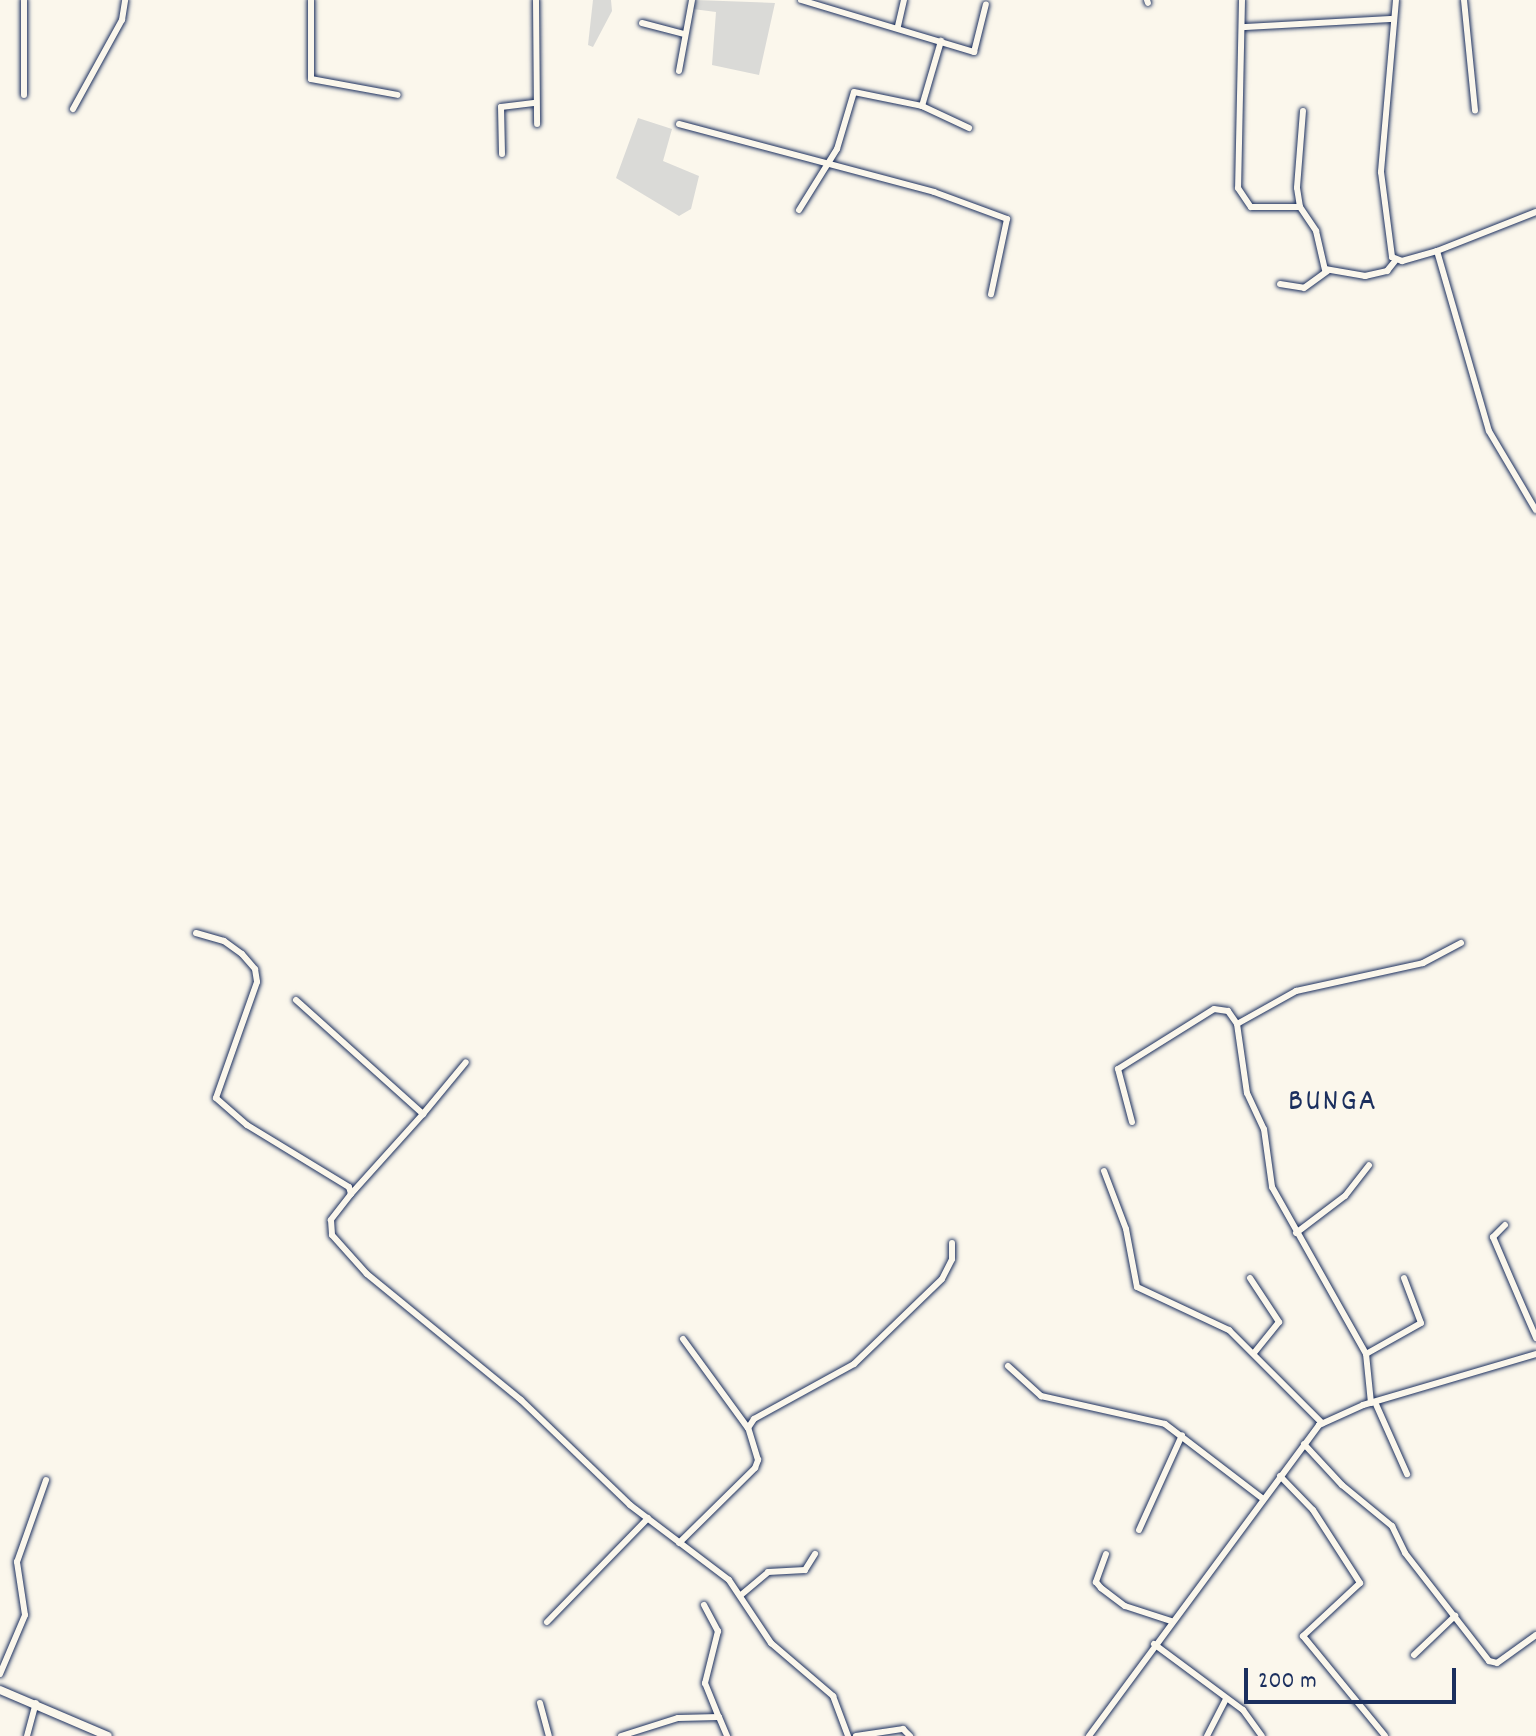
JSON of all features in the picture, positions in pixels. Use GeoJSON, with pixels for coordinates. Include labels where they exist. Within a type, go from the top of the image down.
{"type":"FeatureCollection","features":[{"type":"Feature","properties":{"kind":"street"},"geometry":{"type":"LineString","coordinates":[[24,0],[24,95]]}},
{"type":"Feature","properties":{"kind":"street"},"geometry":{"type":"LineString","coordinates":[[73,109],[122,20],[125,0]]}},
{"type":"Feature","properties":{"kind":"street"},"geometry":{"type":"LineString","coordinates":[[311,0],[311,79],[398,95]]}},
{"type":"Feature","properties":{"kind":"street"},"geometry":{"type":"LineString","coordinates":[[536,0],[537,124]]}},
{"type":"Feature","properties":{"kind":"street"},"geometry":{"type":"LineString","coordinates":[[679,71],[692,0]]}},
{"type":"Feature","properties":{"kind":"street"},"geometry":{"type":"LineString","coordinates":[[801,0],[898,26],[974,52],[986,4]]}},
{"type":"Feature","properties":{"kind":"street"},"geometry":{"type":"LineString","coordinates":[[898,26],[904,0]]}},
{"type":"Feature","properties":{"kind":"street"},"geometry":{"type":"LineString","coordinates":[[1242,0],[1244,27],[1237,115],[1242,200],[1251,207],[1300,207]]}},
{"type":"Feature","properties":{"kind":"street"},"geometry":{"type":"LineString","coordinates":[[1395,261],[1381,172],[1396,0]]}},
{"type":"Feature","properties":{"kind":"street"},"geometry":{"type":"LineString","coordinates":[[1464,0],[1475,110]]}},
{"type":"Feature","properties":{"kind":"street"},"geometry":{"type":"LineString","coordinates":[[1244,27],[1392,19]]}},
{"type":"Feature","properties":{"kind":"street"},"geometry":{"type":"LineString","coordinates":[[642,23],[684,34]]}},
{"type":"Feature","properties":{"kind":"street"},"geometry":{"type":"LineString","coordinates":[[922,106],[941,41]]}},
{"type":"Feature","properties":{"kind":"street"},"geometry":{"type":"LineString","coordinates":[[799,210],[828,167],[854,92],[922,106],[969,128]]}},
{"type":"Feature","properties":{"kind":"street"},"geometry":{"type":"LineString","coordinates":[[502,154],[501,107],[536,103]]}},
{"type":"Feature","properties":{"kind":"street"},"geometry":{"type":"LineString","coordinates":[[1303,111],[1296,153],[1300,207],[1316,231],[1327,271]]}},
{"type":"Feature","properties":{"kind":"street"},"geometry":{"type":"LineString","coordinates":[[679,124],[828,167],[934,192],[1007,219],[991,294]]}},
{"type":"Feature","properties":{"kind":"street"},"geometry":{"type":"LineString","coordinates":[[1280,284],[1304,288],[1327,271],[1365,276],[1387,271],[1395,261],[1437,251],[1536,212]]}},
{"type":"Feature","properties":{"kind":"street"},"geometry":{"type":"LineString","coordinates":[[1437,251],[1489,431],[1536,510]]}},
{"type":"Feature","properties":{"kind":"street"},"geometry":{"type":"LineString","coordinates":[[196,933],[224,941],[242,954],[255,969],[257,982],[216,1098],[247,1125],[349,1187],[351,1194]]}},
{"type":"Feature","properties":{"kind":"street"},"geometry":{"type":"LineString","coordinates":[[1237,1024],[1296,991],[1423,963],[1461,943]]}},
{"type":"Feature","properties":{"kind":"street"},"geometry":{"type":"LineString","coordinates":[[296,1000],[423,1114]]}},
{"type":"Feature","properties":{"kind":"street"},"geometry":{"type":"LineString","coordinates":[[1132,1122],[1118,1069],[1219,1007],[1237,1024],[1247,1093],[1268,1146],[1272,1187],[1366,1354],[1373,1402],[1407,1474]]}},
{"type":"Feature","properties":{"kind":"street"},"geometry":{"type":"LineString","coordinates":[[466,1062],[351,1194],[331,1220],[332,1235],[367,1274],[521,1400],[648,1518],[741,1595],[771,1643],[833,1696],[848,1736]]}},
{"type":"Feature","properties":{"kind":"street"},"geometry":{"type":"LineString","coordinates":[[1296,1233],[1345,1196],[1369,1165]]}},
{"type":"Feature","properties":{"kind":"street"},"geometry":{"type":"LineString","coordinates":[[1104,1171],[1126,1229],[1137,1287],[1218,1322],[1255,1352],[1322,1423]]}},
{"type":"Feature","properties":{"kind":"street"},"geometry":{"type":"LineString","coordinates":[[1505,1225],[1493,1237],[1536,1338]]}},
{"type":"Feature","properties":{"kind":"street"},"geometry":{"type":"LineString","coordinates":[[748,1428],[754,1419],[854,1364],[942,1279],[952,1259],[952,1243]]}},
{"type":"Feature","properties":{"kind":"street"},"geometry":{"type":"LineString","coordinates":[[1250,1278],[1279,1322],[1255,1352]]}},
{"type":"Feature","properties":{"kind":"street"},"geometry":{"type":"LineString","coordinates":[[1366,1354],[1420,1327],[1404,1278]]}},
{"type":"Feature","properties":{"kind":"street"},"geometry":{"type":"LineString","coordinates":[[679,1543],[755,1468],[758,1460],[748,1428],[683,1339]]}},
{"type":"Feature","properties":{"kind":"street"},"geometry":{"type":"LineString","coordinates":[[1089,1736],[1171,1621],[1322,1423],[1373,1402],[1536,1354]]}},
{"type":"Feature","properties":{"kind":"street"},"geometry":{"type":"LineString","coordinates":[[1008,1366],[1041,1396],[1165,1424],[1263,1499]]}},
{"type":"Feature","properties":{"kind":"street"},"geometry":{"type":"LineString","coordinates":[[1139,1530],[1182,1435]]}},
{"type":"Feature","properties":{"kind":"street"},"geometry":{"type":"LineString","coordinates":[[1304,1444],[1342,1485],[1392,1526],[1405,1553],[1489,1661],[1497,1663],[1536,1635]]}},
{"type":"Feature","properties":{"kind":"street"},"geometry":{"type":"LineString","coordinates":[[1280,1476],[1306,1501],[1360,1583],[1303,1636],[1385,1736]]}},
{"type":"Feature","properties":{"kind":"street"},"geometry":{"type":"LineString","coordinates":[[0,1674],[25,1615],[17,1562],[46,1480]]}},
{"type":"Feature","properties":{"kind":"street"},"geometry":{"type":"LineString","coordinates":[[547,1622],[648,1518]]}},
{"type":"Feature","properties":{"kind":"street"},"geometry":{"type":"LineString","coordinates":[[741,1595],[768,1572],[805,1570],[815,1554]]}},
{"type":"Feature","properties":{"kind":"street"},"geometry":{"type":"LineString","coordinates":[[1106,1554],[1096,1582],[1101,1588],[1125,1606],[1171,1621]]}},
{"type":"Feature","properties":{"kind":"street"},"geometry":{"type":"LineString","coordinates":[[704,1605],[718,1631],[705,1683],[727,1736]]}},
{"type":"Feature","properties":{"kind":"street"},"geometry":{"type":"LineString","coordinates":[[1414,1655],[1455,1616]]}},
{"type":"Feature","properties":{"kind":"street"},"geometry":{"type":"LineString","coordinates":[[1154,1644],[1243,1710],[1262,1736]]}},
{"type":"Feature","properties":{"kind":"street"},"geometry":{"type":"LineString","coordinates":[[0,1690],[108,1736]]}},
{"type":"Feature","properties":{"kind":"street"},"geometry":{"type":"LineString","coordinates":[[1207,1736],[1226,1699]]}},
{"type":"Feature","properties":{"kind":"street"},"geometry":{"type":"LineString","coordinates":[[27,1736],[36,1703]]}},
{"type":"Feature","properties":{"kind":"street"},"geometry":{"type":"LineString","coordinates":[[540,1703],[549,1736]]}},
{"type":"Feature","properties":{"kind":"street"},"geometry":{"type":"LineString","coordinates":[[621,1736],[678,1718],[719,1717]]}},
{"type":"Feature","properties":{"kind":"street"},"geometry":{"type":"LineString","coordinates":[[856,1736],[903,1729],[910,1736]]}},
{"type":"Feature","properties":{"kind":"shaded area"},"geometry":{"type":"Polygon","coordinates":[[[593,0],[611,0],[612,11],[593,47],[588,45],[593,0]]]}},
{"type":"Feature","properties":{"kind":"shaded area"},"geometry":{"type":"Polygon","coordinates":[[[696,0],[775,3],[759,75],[712,65],[716,12],[693,9],[696,0]]]}},
{"type":"Feature","properties":{"kind":"shaded area"},"geometry":{"type":"Polygon","coordinates":[[[638,118],[672,129],[663,161],[699,176],[691,209],[679,216],[616,178],[638,118]]]}},
{"type":"Feature","properties":{"kind":"district","name":"BUNGA"},"geometry":{"type":"Point","coordinates":[1333,1103]}}]}
